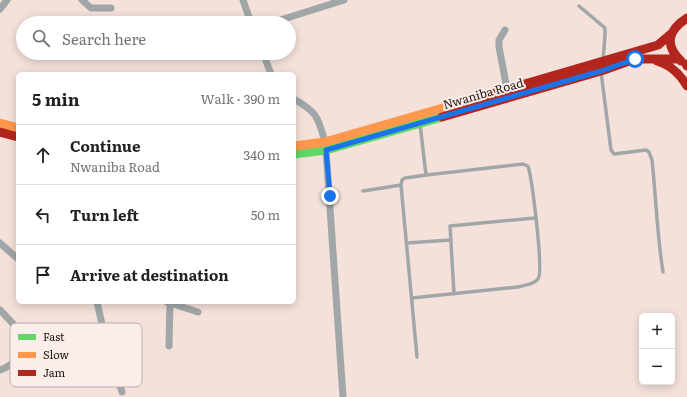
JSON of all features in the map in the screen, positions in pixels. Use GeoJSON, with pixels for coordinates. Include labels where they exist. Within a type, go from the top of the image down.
{"type":"FeatureCollection","features":[{"type":"Feature","properties":{"kind":"main road"},"geometry":{"type":"LineString","coordinates":[[684,63],[671,48],[671,34],[674,27],[680,21],[687,18]]}},
{"type":"Feature","properties":{"kind":"main road"},"geometry":{"type":"LineString","coordinates":[[296,146],[325,146],[507,89],[602,66],[658,46],[671,34]]}},
{"type":"Feature","properties":{"kind":"main road","name":"Nwaniba Road"},"geometry":{"type":"LineString","coordinates":[[296,153],[420,123],[602,66],[635,59],[653,58],[684,63]]}},
{"type":"Feature","properties":{"kind":"main road"},"geometry":{"type":"LineString","coordinates":[[635,59],[660,62],[670,67],[678,73],[687,86]]}},
{"type":"Feature","properties":{"kind":"main road"},"geometry":{"type":"LineString","coordinates":[[0,123],[16,127]]}},
{"type":"Feature","properties":{"kind":"main road"},"geometry":{"type":"LineString","coordinates":[[0,132],[16,136]]}},
{"type":"Feature","properties":{"kind":"street"},"geometry":{"type":"LineString","coordinates":[[0,9],[7,0]]}},
{"type":"Feature","properties":{"kind":"street"},"geometry":{"type":"LineString","coordinates":[[82,0],[91,8],[111,8]]}},
{"type":"Feature","properties":{"kind":"street"},"geometry":{"type":"LineString","coordinates":[[243,0],[249,16]]}},
{"type":"Feature","properties":{"kind":"street"},"geometry":{"type":"LineString","coordinates":[[293,16],[344,0]]}},
{"type":"Feature","properties":{"kind":"street"},"geometry":{"type":"LineString","coordinates":[[505,30],[499,40],[499,46],[507,89]]}},
{"type":"Feature","properties":{"kind":"street"},"geometry":{"type":"LineString","coordinates":[[266,60],[270,72]]}},
{"type":"Feature","properties":{"kind":"street"},"geometry":{"type":"LineString","coordinates":[[296,100],[309,107],[316,114],[320,122],[325,146],[343,397]]}},
{"type":"Feature","properties":{"kind":"street"},"geometry":{"type":"LineString","coordinates":[[0,243],[16,257]]}},
{"type":"Feature","properties":{"kind":"street"},"geometry":{"type":"LineString","coordinates":[[97,304],[102,323]]}},
{"type":"Feature","properties":{"kind":"street"},"geometry":{"type":"LineString","coordinates":[[170,304],[170,346]]}},
{"type":"Feature","properties":{"kind":"street"},"geometry":{"type":"LineString","coordinates":[[176,304],[198,312]]}},
{"type":"Feature","properties":{"kind":"street"},"geometry":{"type":"LineString","coordinates":[[0,310],[12,323]]}},
{"type":"Feature","properties":{"kind":"street"},"geometry":{"type":"LineString","coordinates":[[0,370],[10,365]]}},
{"type":"Feature","properties":{"kind":"street"},"geometry":{"type":"LineString","coordinates":[[120,387],[122,392]]}},
{"type":"Feature","properties":{"kind":"lane"},"geometry":{"type":"LineString","coordinates":[[579,6],[605,28],[602,66],[611,150],[614,154],[646,150],[649,152],[652,160],[659,230],[658,245],[663,272]]}},
{"type":"Feature","properties":{"kind":"lane"},"geometry":{"type":"LineString","coordinates":[[420,123],[426,175]]}},
{"type":"Feature","properties":{"kind":"lane"},"geometry":{"type":"LineString","coordinates":[[412,298],[518,287],[538,280],[540,275],[539,250],[528,166],[523,164],[426,175],[405,178],[402,180],[401,185],[417,357]]}},
{"type":"Feature","properties":{"kind":"lane"},"geometry":{"type":"LineString","coordinates":[[363,191],[401,185]]}},
{"type":"Feature","properties":{"kind":"lane"},"geometry":{"type":"LineString","coordinates":[[454,294],[450,226],[535,218]]}},
{"type":"Feature","properties":{"kind":"lane"},"geometry":{"type":"LineString","coordinates":[[407,243],[450,240]]}},
{"type":"Feature","properties":{"kind":"traffic: fast"},"geometry":{"type":"LineString","coordinates":[[296,154],[326,150],[442,117]]}},
{"type":"Feature","properties":{"kind":"traffic: slow"},"geometry":{"type":"LineString","coordinates":[[296,146],[325,142],[467,101]]}},
{"type":"Feature","properties":{"kind":"traffic: slow"},"geometry":{"type":"LineString","coordinates":[[0,123],[16,127]]}},
{"type":"Feature","properties":{"kind":"traffic: jam"},"geometry":{"type":"LineString","coordinates":[[681,61],[672,49],[670,38],[676,28],[687,18]]}},
{"type":"Feature","properties":{"kind":"traffic: jam"},"geometry":{"type":"LineString","coordinates":[[467,101],[658,45],[671,34]]}},
{"type":"Feature","properties":{"kind":"traffic: jam"},"geometry":{"type":"LineString","coordinates":[[442,117],[601,71],[635,59],[678,59]]}},
{"type":"Feature","properties":{"kind":"traffic: jam"},"geometry":{"type":"LineString","coordinates":[[657,61],[675,70],[687,86]]}},
{"type":"Feature","properties":{"kind":"traffic: jam"},"geometry":{"type":"LineString","coordinates":[[0,132],[16,136]]}},
{"type":"Feature","properties":{"kind":"route"},"geometry":{"type":"LineString","coordinates":[[330,196],[326,150],[601,71],[635,59]]}}]}
